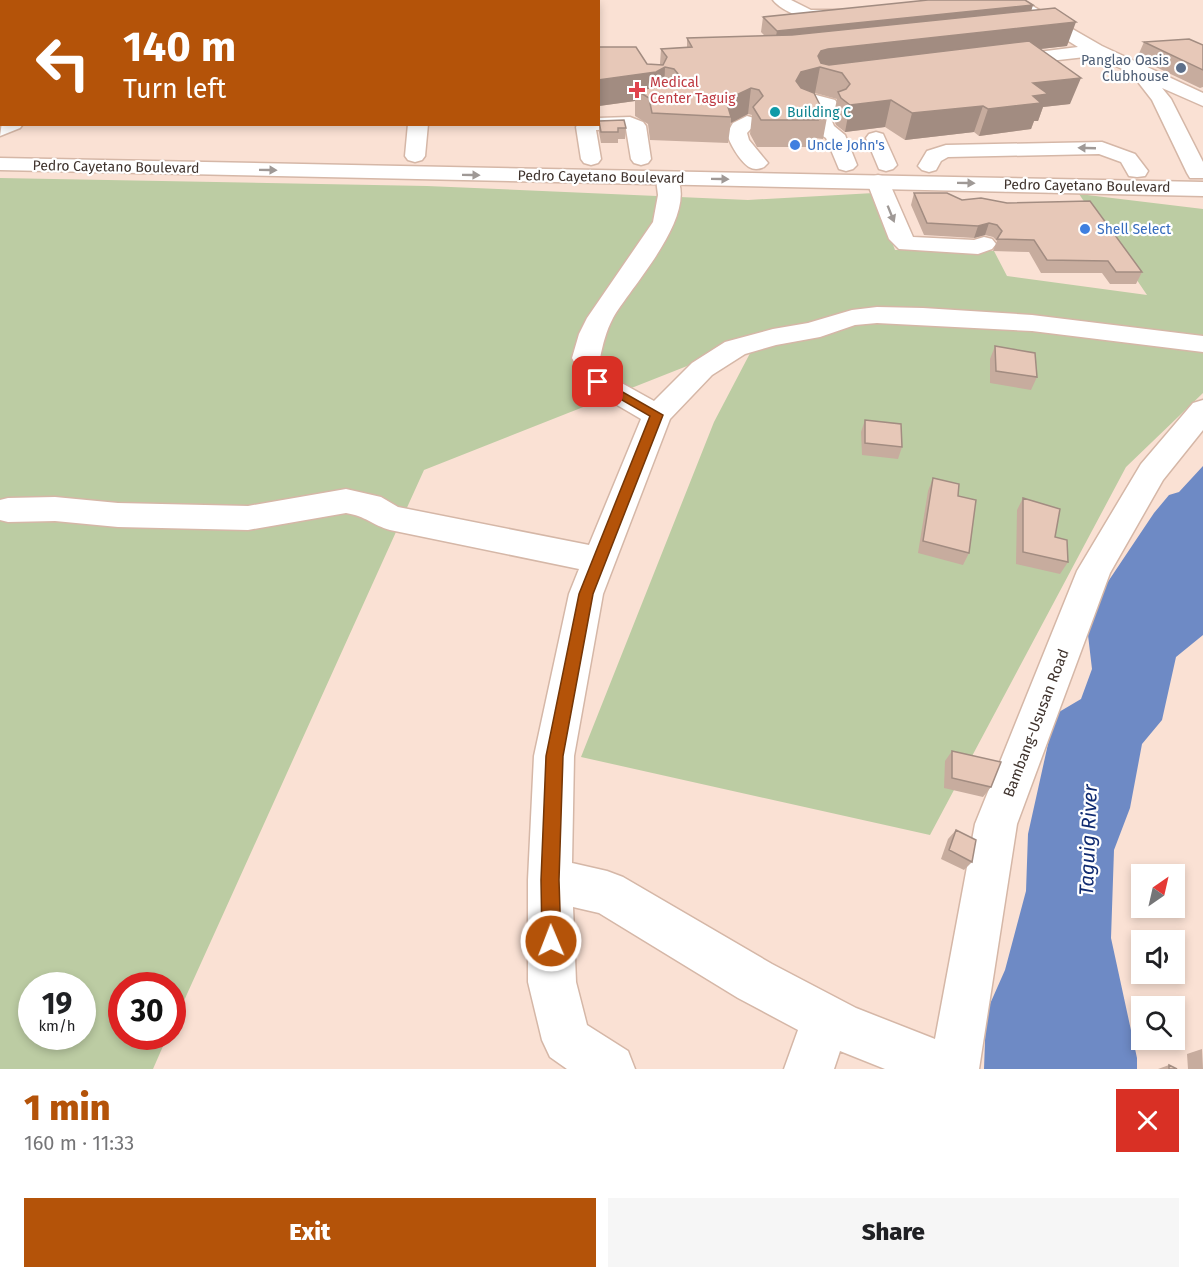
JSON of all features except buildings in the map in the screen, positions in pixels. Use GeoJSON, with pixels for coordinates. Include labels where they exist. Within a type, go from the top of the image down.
{"type":"FeatureCollection","features":[{"type":"Feature","properties":{"kind":"main road"},"geometry":{"type":"LineString","coordinates":[[781,0],[794,11],[808,16],[859,14]]}},
{"type":"Feature","properties":{"kind":"main road"},"geometry":{"type":"LineString","coordinates":[[1004,0],[1096,50],[1203,102]]}},
{"type":"Feature","properties":{"kind":"main road"},"geometry":{"type":"LineString","coordinates":[[1029,27],[1052,25]]}},
{"type":"Feature","properties":{"kind":"main road"},"geometry":{"type":"LineString","coordinates":[[984,63],[1096,50]]}},
{"type":"Feature","properties":{"kind":"main road"},"geometry":{"type":"LineString","coordinates":[[1135,68],[1196,143]]}},
{"type":"Feature","properties":{"kind":"main road"},"geometry":{"type":"LineString","coordinates":[[1161,99],[1203,102]]}},
{"type":"Feature","properties":{"kind":"main road"},"geometry":{"type":"LineString","coordinates":[[1201,179],[1196,143],[1188,112],[1203,102]]}},
{"type":"Feature","properties":{"kind":"main road"},"geometry":{"type":"LineString","coordinates":[[600,113],[643,108]]}},
{"type":"Feature","properties":{"kind":"main road"},"geometry":{"type":"LineString","coordinates":[[747,122],[740,127],[737,133],[739,141],[757,163]]}},
{"type":"Feature","properties":{"kind":"main road"},"geometry":{"type":"LineString","coordinates":[[600,124],[630,123],[636,126],[641,159]]}},
{"type":"Feature","properties":{"kind":"main road"},"geometry":{"type":"LineString","coordinates":[[415,156],[418,126]]}},
{"type":"Feature","properties":{"kind":"main road"},"geometry":{"type":"LineString","coordinates":[[577,147],[587,126]]}},
{"type":"Feature","properties":{"kind":"main road"},"geometry":{"type":"LineString","coordinates":[[820,129],[836,135],[846,165]]}},
{"type":"Feature","properties":{"kind":"main road"},"geometry":{"type":"LineString","coordinates":[[876,138],[882,174],[901,239],[907,244],[978,247],[984,244]]}},
{"type":"Feature","properties":{"kind":"main road","name":"Pedro Cayetano Boulevard"},"geometry":{"type":"LineString","coordinates":[[0,152],[415,156],[577,147],[667,178],[932,174],[1201,179]]}},
{"type":"Feature","properties":{"kind":"main road","name":"Pedro Cayetano Boulevard"},"geometry":{"type":"LineString","coordinates":[[0,164],[577,147],[641,159],[846,165],[882,174]]}},
{"type":"Feature","properties":{"kind":"main road"},"geometry":{"type":"LineString","coordinates":[[1036,206],[976,205],[946,196],[932,174],[930,161],[935,155],[946,152],[1086,147],[1116,152],[1128,158],[1142,179]]}},
{"type":"Feature","properties":{"kind":"main road"},"geometry":{"type":"LineString","coordinates":[[657,415],[598,382],[586,358],[593,331],[625,279],[662,231],[668,214],[670,192],[667,178]]}},
{"type":"Feature","properties":{"kind":"main road"},"geometry":{"type":"LineString","coordinates":[[610,1069],[567,1040],[552,982],[550,880],[554,756],[586,594],[657,415],[702,369],[735,348],[774,337],[811,331],[852,318],[877,315],[923,316],[1032,323],[1203,344]]}},
{"type":"Feature","properties":{"kind":"main road","name":"Bambang-Ususan Road"},"geometry":{"type":"LineString","coordinates":[[954,1069],[996,825],[1094,571],[1152,472],[1203,410]]}},
{"type":"Feature","properties":{"kind":"main road"},"geometry":{"type":"LineString","coordinates":[[8,510],[55,509],[118,515],[248,518],[346,501],[370,505],[390,518],[598,560]]}},
{"type":"Feature","properties":{"kind":"main road"},"geometry":{"type":"LineString","coordinates":[[550,880],[607,893],[755,981],[826,1019],[946,1069]]}},
{"type":"Feature","properties":{"kind":"main road"},"geometry":{"type":"LineString","coordinates":[[809,1069],[826,1019]]}},
{"type":"Feature","properties":{"kind":"green space"},"geometry":{"type":"Polygon","coordinates":[[[0,178],[427,186],[748,200],[874,193],[895,250],[994,251],[1007,276],[1147,295],[1079,194],[1203,209],[1203,393],[1126,467],[930,835],[581,757],[714,422],[758,338],[424,470],[186,996],[186,972],[108,972],[108,1050],[161,1050],[153,1069],[0,1069],[0,178]]]}},
{"type":"Feature","properties":{"kind":"water","name":"Taguig River"},"geometry":{"type":"Polygon","coordinates":[[[1203,466],[1203,635],[1176,657],[1162,720],[1142,744],[1130,808],[1114,850],[1111,938],[1131,1030],[1131,1050],[1135,1050],[1137,1069],[984,1069],[986,1013],[1005,970],[1026,891],[1028,834],[1050,735],[1059,712],[1081,699],[1092,669],[1088,635],[1093,604],[1154,513],[1169,495],[1179,492],[1203,466]]]}},
{"type":"Feature","properties":{"kind":"place","name":"Panglao Oasis Clubhouse"},"geometry":{"type":"Point","coordinates":[1181,68]}},
{"type":"Feature","properties":{"kind":"place","name":"Medical Center Taguig"},"geometry":{"type":"Point","coordinates":[637,90]}},
{"type":"Feature","properties":{"kind":"place","name":"Building C"},"geometry":{"type":"Point","coordinates":[775,112]}},
{"type":"Feature","properties":{"kind":"place","name":"Uncle John's"},"geometry":{"type":"Point","coordinates":[795,145]}},
{"type":"Feature","properties":{"kind":"place","name":"Shell Select"},"geometry":{"type":"Point","coordinates":[1085,229]}},
{"type":"Feature","properties":{"kind":"route"},"geometry":{"type":"LineString","coordinates":[[551,941],[550,880],[554,756],[586,594],[657,415],[598,382]]}}]}
